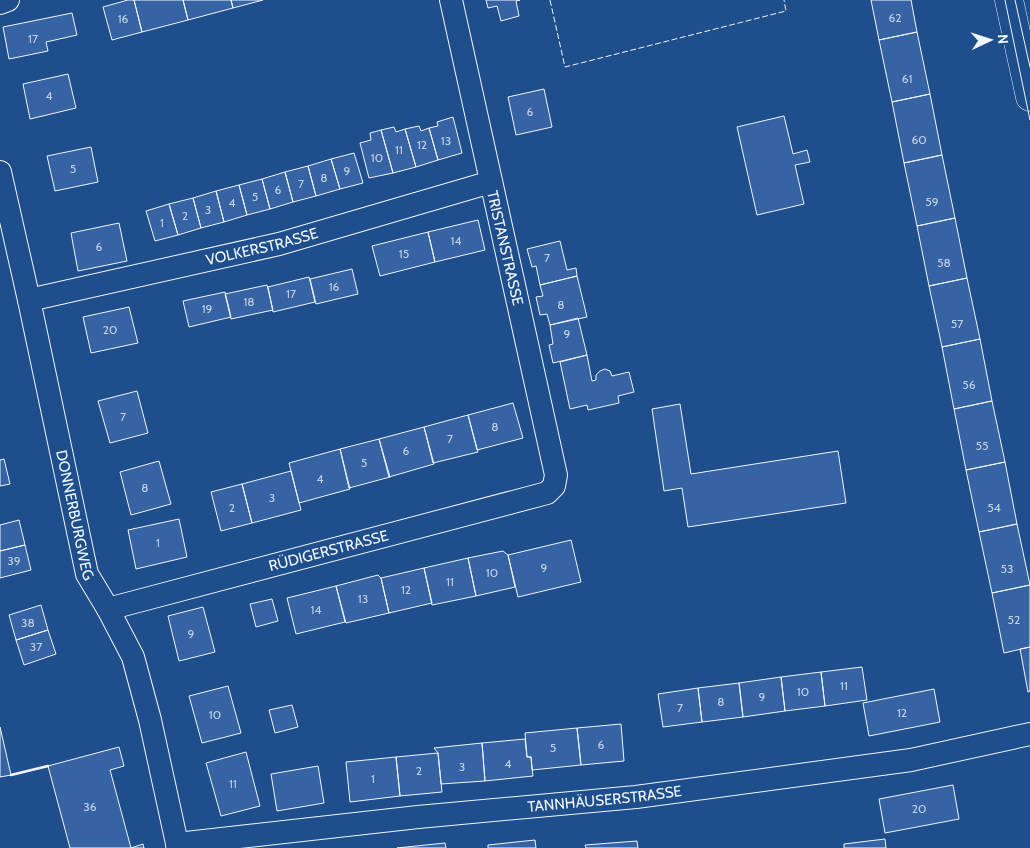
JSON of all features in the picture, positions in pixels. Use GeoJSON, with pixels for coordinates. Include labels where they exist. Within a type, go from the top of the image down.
{"type":"FeatureCollection","features":[{"type":"Feature","properties":{"kind":"street"},"geometry":{"type":"LineString","coordinates":[[0,3],[8,0]]}},
{"type":"Feature","properties":{"kind":"street","name":"TRISTANSTRASSE"},"geometry":{"type":"LineString","coordinates":[[451,0],[556,475],[554,486],[548,493]]}},
{"type":"Feature","properties":{"kind":"street"},"geometry":{"type":"LineString","coordinates":[[1009,0],[1030,97]]}},
{"type":"Feature","properties":{"kind":"street","name":"DONNERBURGWEG"},"geometry":{"type":"LineString","coordinates":[[0,172],[87,574],[133,657],[150,720],[177,846]]}},
{"type":"Feature","properties":{"kind":"street","name":"VOLKERSTRASSE"},"geometry":{"type":"LineString","coordinates":[[29,300],[279,244],[491,182]]}},
{"type":"Feature","properties":{"kind":"street","name":"RÜDIGERSTRASSE"},"geometry":{"type":"LineString","coordinates":[[108,609],[548,493]]}},
{"type":"Feature","properties":{"kind":"street","name":"TANNHÄUSERSTRASSE"},"geometry":{"type":"LineString","coordinates":[[177,846],[418,816],[636,797],[911,760],[1030,734]]}},
{"type":"Feature","properties":{"kind":"building"},"geometry":{"type":"Polygon","coordinates":[[[134,0],[142,32],[112,40],[103,7],[134,0]]]}},
{"type":"Feature","properties":{"kind":"building"},"geometry":{"type":"Polygon","coordinates":[[[134,0],[183,0],[188,20],[142,32],[134,0]]]}},
{"type":"Feature","properties":{"kind":"building"},"geometry":{"type":"Polygon","coordinates":[[[183,0],[231,0],[233,8],[188,20],[183,0]]]}},
{"type":"Feature","properties":{"kind":"building"},"geometry":{"type":"Polygon","coordinates":[[[231,0],[263,0],[233,8],[231,0]]]}},
{"type":"Feature","properties":{"kind":"building"},"geometry":{"type":"Polygon","coordinates":[[[486,0],[520,0],[516,1],[519,16],[501,21],[497,6],[488,8],[486,0]]]}},
{"type":"Feature","properties":{"kind":"building"},"geometry":{"type":"Polygon","coordinates":[[[871,0],[911,0],[917,32],[879,40],[871,0]]]}},
{"type":"Feature","properties":{"kind":"building"},"geometry":{"type":"Polygon","coordinates":[[[72,13],[77,35],[46,42],[48,51],[9,59],[3,27],[72,13]]]}},
{"type":"Feature","properties":{"kind":"building"},"geometry":{"type":"Polygon","coordinates":[[[917,32],[930,94],[892,102],[879,40],[917,32]]]}},
{"type":"Feature","properties":{"kind":"building"},"geometry":{"type":"Polygon","coordinates":[[[68,74],[76,108],[30,119],[23,84],[68,74]]]}},
{"type":"Feature","properties":{"kind":"building"},"geometry":{"type":"Polygon","coordinates":[[[544,89],[552,127],[516,135],[508,97],[544,89]]]}},
{"type":"Feature","properties":{"kind":"building"},"geometry":{"type":"Polygon","coordinates":[[[930,94],[942,155],[904,163],[892,102],[930,94]]]}},
{"type":"Feature","properties":{"kind":"building"},"geometry":{"type":"Polygon","coordinates":[[[784,116],[793,154],[807,150],[810,162],[795,165],[804,204],[757,215],[737,127],[784,116]]]}},
{"type":"Feature","properties":{"kind":"building"},"geometry":{"type":"Polygon","coordinates":[[[453,117],[462,153],[438,160],[429,128],[438,126],[437,122],[453,117]]]}},
{"type":"Feature","properties":{"kind":"building"},"geometry":{"type":"Polygon","coordinates":[[[419,126],[421,131],[429,128],[438,160],[416,167],[405,129],[419,126]]]}},
{"type":"Feature","properties":{"kind":"building"},"geometry":{"type":"Polygon","coordinates":[[[394,127],[396,132],[405,129],[416,167],[393,173],[381,130],[394,127]]]}},
{"type":"Feature","properties":{"kind":"building"},"geometry":{"type":"Polygon","coordinates":[[[381,130],[393,173],[369,178],[360,143],[371,140],[370,133],[381,130]]]}},
{"type":"Feature","properties":{"kind":"building"},"geometry":{"type":"Polygon","coordinates":[[[91,147],[98,182],[55,191],[47,156],[91,147]]]}},
{"type":"Feature","properties":{"kind":"building"},"geometry":{"type":"Polygon","coordinates":[[[354,153],[363,183],[340,189],[331,159],[354,153]]]}},
{"type":"Feature","properties":{"kind":"building"},"geometry":{"type":"Polygon","coordinates":[[[942,155],[955,218],[917,226],[904,163],[942,155]]]}},
{"type":"Feature","properties":{"kind":"building"},"geometry":{"type":"Polygon","coordinates":[[[331,159],[340,189],[316,196],[308,166],[331,159]]]}},
{"type":"Feature","properties":{"kind":"building"},"geometry":{"type":"Polygon","coordinates":[[[308,166],[316,196],[293,202],[285,172],[308,166]]]}},
{"type":"Feature","properties":{"kind":"building"},"geometry":{"type":"Polygon","coordinates":[[[285,172],[293,202],[270,209],[262,179],[285,172]]]}},
{"type":"Feature","properties":{"kind":"building"},"geometry":{"type":"Polygon","coordinates":[[[262,179],[270,209],[247,215],[239,185],[262,179]]]}},
{"type":"Feature","properties":{"kind":"building"},"geometry":{"type":"Polygon","coordinates":[[[239,185],[247,215],[224,222],[216,191],[239,185]]]}},
{"type":"Feature","properties":{"kind":"building"},"geometry":{"type":"Polygon","coordinates":[[[216,191],[224,222],[201,228],[193,198],[216,191]]]}},
{"type":"Feature","properties":{"kind":"building"},"geometry":{"type":"Polygon","coordinates":[[[193,198],[201,228],[178,235],[169,204],[193,198]]]}},
{"type":"Feature","properties":{"kind":"building"},"geometry":{"type":"Polygon","coordinates":[[[169,204],[178,235],[155,241],[146,211],[169,204]]]}},
{"type":"Feature","properties":{"kind":"building"},"geometry":{"type":"Polygon","coordinates":[[[955,218],[967,278],[929,286],[917,226],[955,218]]]}},
{"type":"Feature","properties":{"kind":"building"},"geometry":{"type":"Polygon","coordinates":[[[478,220],[485,250],[435,262],[428,232],[478,220]]]}},
{"type":"Feature","properties":{"kind":"building"},"geometry":{"type":"Polygon","coordinates":[[[119,223],[127,261],[78,271],[71,233],[119,223]]]}},
{"type":"Feature","properties":{"kind":"building"},"geometry":{"type":"Polygon","coordinates":[[[428,232],[435,262],[380,276],[372,246],[428,232]]]}},
{"type":"Feature","properties":{"kind":"building"},"geometry":{"type":"Polygon","coordinates":[[[560,241],[567,270],[576,268],[577,276],[540,285],[536,266],[532,267],[527,249],[560,241]]]}},
{"type":"Feature","properties":{"kind":"building"},"geometry":{"type":"Polygon","coordinates":[[[352,269],[358,294],[316,304],[310,279],[352,269]]]}},
{"type":"Feature","properties":{"kind":"building"},"geometry":{"type":"Polygon","coordinates":[[[577,276],[587,317],[550,325],[547,314],[540,315],[536,297],[543,296],[540,285],[577,276]]]}},
{"type":"Feature","properties":{"kind":"building"},"geometry":{"type":"Polygon","coordinates":[[[309,277],[315,302],[273,312],[268,287],[309,277]]]}},
{"type":"Feature","properties":{"kind":"building"},"geometry":{"type":"Polygon","coordinates":[[[967,278],[980,339],[942,347],[929,286],[967,278]]]}},
{"type":"Feature","properties":{"kind":"building"},"geometry":{"type":"Polygon","coordinates":[[[267,285],[273,310],[231,319],[225,294],[267,285]]]}},
{"type":"Feature","properties":{"kind":"building"},"geometry":{"type":"Polygon","coordinates":[[[225,292],[231,317],[189,327],[183,301],[225,292]]]}},
{"type":"Feature","properties":{"kind":"building"},"geometry":{"type":"Polygon","coordinates":[[[129,307],[138,343],[91,353],[83,317],[129,307]]]}},
{"type":"Feature","properties":{"kind":"building"},"geometry":{"type":"Polygon","coordinates":[[[578,318],[587,355],[553,363],[549,345],[553,344],[550,325],[578,318]]]}},
{"type":"Feature","properties":{"kind":"building"},"geometry":{"type":"Polygon","coordinates":[[[980,339],[992,401],[954,409],[942,347],[980,339]]]}},
{"type":"Feature","properties":{"kind":"building"},"geometry":{"type":"Polygon","coordinates":[[[587,355],[592,381],[596,380],[596,375],[605,369],[610,371],[612,376],[629,372],[634,392],[618,396],[619,403],[588,410],[587,405],[570,409],[560,362],[587,355]]]}},
{"type":"Feature","properties":{"kind":"building"},"geometry":{"type":"Polygon","coordinates":[[[137,391],[148,433],[110,443],[98,401],[137,391]]]}},
{"type":"Feature","properties":{"kind":"building"},"geometry":{"type":"Polygon","coordinates":[[[992,401],[1005,462],[966,470],[954,409],[992,401]]]}},
{"type":"Feature","properties":{"kind":"building"},"geometry":{"type":"Polygon","coordinates":[[[513,403],[523,438],[477,450],[468,415],[513,403]]]}},
{"type":"Feature","properties":{"kind":"building"},"geometry":{"type":"Polygon","coordinates":[[[680,404],[691,474],[838,451],[846,503],[688,527],[682,488],[664,491],[652,409],[680,404]]]}},
{"type":"Feature","properties":{"kind":"building"},"geometry":{"type":"Polygon","coordinates":[[[468,415],[478,452],[433,463],[424,427],[468,415]]]}},
{"type":"Feature","properties":{"kind":"building"},"geometry":{"type":"Polygon","coordinates":[[[424,427],[434,464],[389,477],[379,439],[424,427]]]}},
{"type":"Feature","properties":{"kind":"building"},"geometry":{"type":"Polygon","coordinates":[[[379,439],[390,477],[349,488],[340,449],[379,439]]]}},
{"type":"Feature","properties":{"kind":"building"},"geometry":{"type":"Polygon","coordinates":[[[340,449],[350,489],[299,503],[289,463],[340,449]]]}},
{"type":"Feature","properties":{"kind":"building"},"geometry":{"type":"Polygon","coordinates":[[[4,459],[10,484],[0,486],[0,460],[4,459]]]}},
{"type":"Feature","properties":{"kind":"building"},"geometry":{"type":"Polygon","coordinates":[[[159,461],[171,504],[131,515],[120,472],[159,461]]]}},
{"type":"Feature","properties":{"kind":"building"},"geometry":{"type":"Polygon","coordinates":[[[1005,462],[1017,524],[979,532],[966,470],[1005,462]]]}},
{"type":"Feature","properties":{"kind":"building"},"geometry":{"type":"Polygon","coordinates":[[[291,471],[301,510],[252,523],[242,484],[291,471]]]}},
{"type":"Feature","properties":{"kind":"building"},"geometry":{"type":"Polygon","coordinates":[[[242,484],[252,523],[221,531],[211,492],[242,484]]]}},
{"type":"Feature","properties":{"kind":"building"},"geometry":{"type":"Polygon","coordinates":[[[179,519],[187,557],[136,569],[128,530],[179,519]]]}},
{"type":"Feature","properties":{"kind":"building"},"geometry":{"type":"Polygon","coordinates":[[[19,520],[25,545],[0,551],[0,525],[19,520]]]}},
{"type":"Feature","properties":{"kind":"building"},"geometry":{"type":"Polygon","coordinates":[[[1017,524],[1030,585],[992,593],[979,532],[1017,524]]]}},
{"type":"Feature","properties":{"kind":"building"},"geometry":{"type":"Polygon","coordinates":[[[571,540],[581,582],[518,597],[508,555],[571,540]]]}},
{"type":"Feature","properties":{"kind":"building"},"geometry":{"type":"Polygon","coordinates":[[[25,545],[31,570],[0,578],[0,551],[25,545]]]}},
{"type":"Feature","properties":{"kind":"building"},"geometry":{"type":"Polygon","coordinates":[[[503,551],[508,555],[515,587],[476,596],[468,558],[503,551]]]}},
{"type":"Feature","properties":{"kind":"building"},"geometry":{"type":"Polygon","coordinates":[[[468,558],[476,596],[432,605],[424,568],[468,558]]]}},
{"type":"Feature","properties":{"kind":"building"},"geometry":{"type":"Polygon","coordinates":[[[424,568],[432,603],[389,613],[381,578],[424,568]]]}},
{"type":"Feature","properties":{"kind":"building"},"geometry":{"type":"Polygon","coordinates":[[[378,575],[381,578],[389,613],[346,623],[336,586],[378,575]]]}},
{"type":"Feature","properties":{"kind":"building"},"geometry":{"type":"Polygon","coordinates":[[[1030,585],[1030,647],[1004,653],[992,593],[1030,585]]]}},
{"type":"Feature","properties":{"kind":"building"},"geometry":{"type":"Polygon","coordinates":[[[336,586],[345,622],[296,634],[287,598],[336,586]]]}},
{"type":"Feature","properties":{"kind":"building"},"geometry":{"type":"Polygon","coordinates":[[[272,599],[278,621],[256,627],[250,604],[272,599]]]}},
{"type":"Feature","properties":{"kind":"building"},"geometry":{"type":"Polygon","coordinates":[[[41,605],[48,630],[16,640],[9,615],[41,605]]]}},
{"type":"Feature","properties":{"kind":"building"},"geometry":{"type":"Polygon","coordinates":[[[203,607],[215,652],[179,661],[168,616],[203,607]]]}},
{"type":"Feature","properties":{"kind":"building"},"geometry":{"type":"Polygon","coordinates":[[[48,630],[56,654],[24,665],[16,640],[48,630]]]}},
{"type":"Feature","properties":{"kind":"building"},"geometry":{"type":"Polygon","coordinates":[[[1030,647],[1030,691],[1028,692],[1020,649],[1030,647]]]}},
{"type":"Feature","properties":{"kind":"building"},"geometry":{"type":"Polygon","coordinates":[[[862,667],[867,700],[825,706],[821,672],[862,667]]]}},
{"type":"Feature","properties":{"kind":"building"},"geometry":{"type":"Polygon","coordinates":[[[821,672],[825,706],[785,711],[781,677],[821,672]]]}},
{"type":"Feature","properties":{"kind":"building"},"geometry":{"type":"Polygon","coordinates":[[[781,677],[785,711],[743,717],[739,683],[781,677]]]}},
{"type":"Feature","properties":{"kind":"building"},"geometry":{"type":"Polygon","coordinates":[[[739,683],[743,717],[702,722],[698,688],[739,683]]]}},
{"type":"Feature","properties":{"kind":"building"},"geometry":{"type":"Polygon","coordinates":[[[228,686],[241,733],[202,743],[189,696],[228,686]]]}},
{"type":"Feature","properties":{"kind":"building"},"geometry":{"type":"Polygon","coordinates":[[[698,688],[702,722],[663,727],[658,694],[698,688]]]}},
{"type":"Feature","properties":{"kind":"building"},"geometry":{"type":"Polygon","coordinates":[[[934,689],[940,722],[869,736],[863,703],[934,689]]]}},
{"type":"Feature","properties":{"kind":"building"},"geometry":{"type":"Polygon","coordinates":[[[292,705],[298,727],[275,733],[269,710],[292,705]]]}},
{"type":"Feature","properties":{"kind":"building"},"geometry":{"type":"Polygon","coordinates":[[[621,724],[624,761],[581,765],[577,728],[621,724]]]}},
{"type":"Feature","properties":{"kind":"building"},"geometry":{"type":"Polygon","coordinates":[[[0,727],[11,775],[0,777],[0,727]]]}},
{"type":"Feature","properties":{"kind":"building"},"geometry":{"type":"Polygon","coordinates":[[[577,728],[581,765],[532,770],[531,757],[527,757],[525,733],[577,728]]]}},
{"type":"Feature","properties":{"kind":"building"},"geometry":{"type":"Polygon","coordinates":[[[525,739],[527,757],[531,757],[533,776],[485,781],[482,743],[525,739]]]}},
{"type":"Feature","properties":{"kind":"building"},"geometry":{"type":"Polygon","coordinates":[[[482,743],[485,781],[441,784],[438,753],[434,748],[482,743]]]}},
{"type":"Feature","properties":{"kind":"building"},"geometry":{"type":"Polygon","coordinates":[[[119,747],[124,766],[110,770],[131,848],[70,848],[48,766],[119,747]]]}},
{"type":"Feature","properties":{"kind":"building"},"geometry":{"type":"Polygon","coordinates":[[[246,752],[260,806],[221,816],[206,763],[246,752]]]}},
{"type":"Feature","properties":{"kind":"building"},"geometry":{"type":"Polygon","coordinates":[[[438,753],[442,792],[400,796],[396,757],[438,753]]]}},
{"type":"Feature","properties":{"kind":"building"},"geometry":{"type":"Polygon","coordinates":[[[396,757],[400,796],[350,802],[346,762],[396,757]]]}},
{"type":"Feature","properties":{"kind":"building"},"geometry":{"type":"Polygon","coordinates":[[[318,766],[324,803],[277,811],[271,774],[318,766]]]}},
{"type":"Feature","properties":{"kind":"building"},"geometry":{"type":"Polygon","coordinates":[[[953,785],[959,819],[885,833],[879,799],[953,785]]]}},
{"type":"Feature","properties":{"kind":"building"},"geometry":{"type":"Polygon","coordinates":[[[885,839],[886,848],[844,848],[844,844],[885,839]]]}},
{"type":"Feature","properties":{"kind":"building"},"geometry":{"type":"Polygon","coordinates":[[[535,840],[536,848],[488,848],[488,845],[535,840]]]}},
{"type":"Feature","properties":{"kind":"building"},"geometry":{"type":"Polygon","coordinates":[[[637,841],[638,848],[586,848],[585,845],[637,841]]]}},
{"type":"Feature","properties":{"kind":"building"},"geometry":{"type":"Polygon","coordinates":[[[445,843],[446,848],[397,848],[445,843]]]}},
{"type":"Feature","properties":{"kind":"building"},"geometry":{"type":"Polygon","coordinates":[[[143,844],[144,848],[131,848],[143,844]]]}},
{"type":"Feature","properties":{"kind":"tram line"},"geometry":{"type":"LineString","coordinates":[[1005,0],[1030,120]]}},
{"type":"Feature","properties":{"kind":"tram line"},"geometry":{"type":"LineString","coordinates":[[1015,0],[1030,67]]}},
{"type":"Feature","properties":{"kind":"fence"},"geometry":{"type":"LineString","coordinates":[[550,0],[565,67],[786,11],[784,0]]}},
{"type":"Feature","properties":{"kind":"wall"},"geometry":{"type":"LineString","coordinates":[[11,775],[48,766]]}}]}
